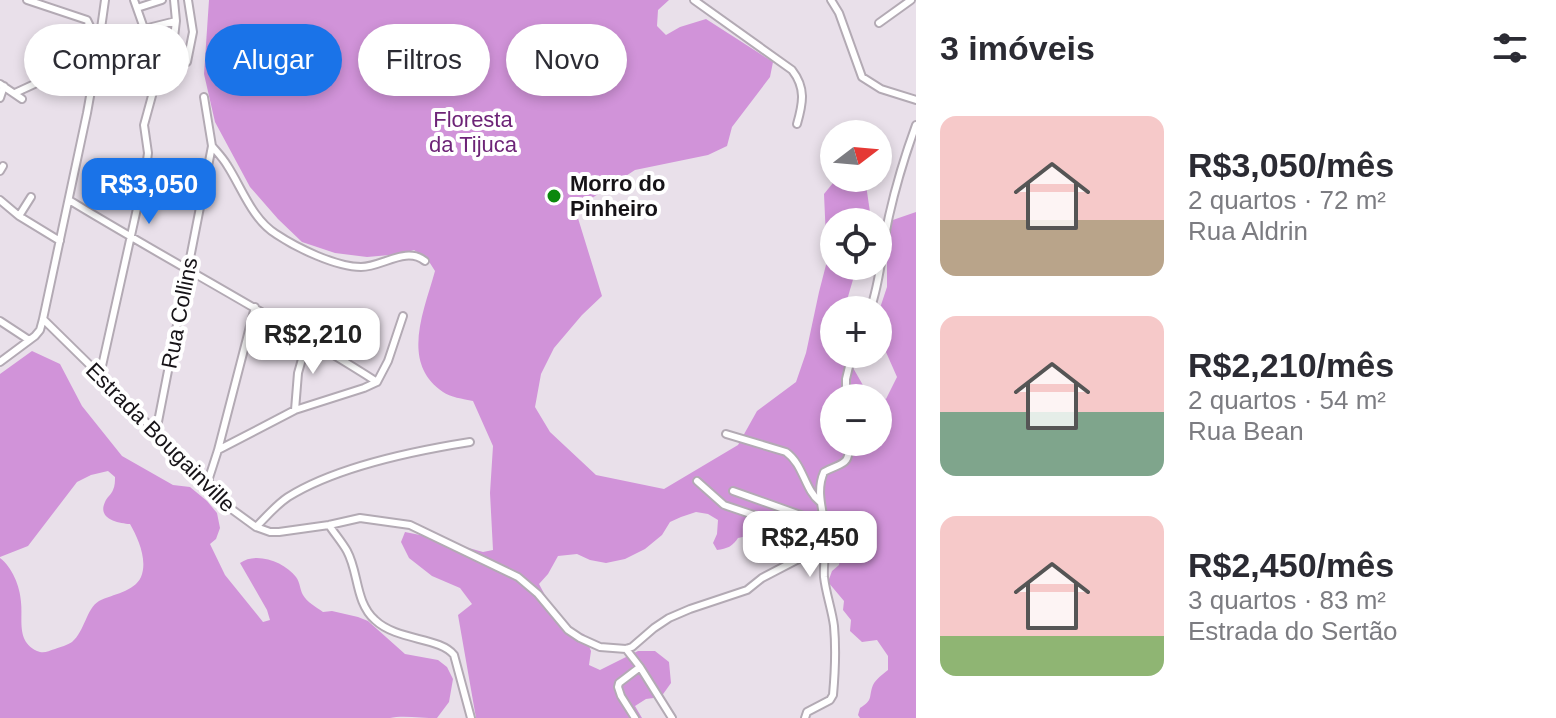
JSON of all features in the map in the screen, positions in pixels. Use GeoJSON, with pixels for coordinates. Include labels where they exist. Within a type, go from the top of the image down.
{"type":"FeatureCollection","features":[{"type":"Feature","properties":{"kind":"street"},"geometry":{"type":"LineString","coordinates":[[27,0],[87,20],[96,15],[105,2]]}},
{"type":"Feature","properties":{"kind":"street"},"geometry":{"type":"LineString","coordinates":[[142,24],[135,4],[162,0]]}},
{"type":"Feature","properties":{"kind":"street"},"geometry":{"type":"LineString","coordinates":[[174,0],[176,24]]}},
{"type":"Feature","properties":{"kind":"street"},"geometry":{"type":"LineString","coordinates":[[188,0],[193,32],[189,52]]}},
{"type":"Feature","properties":{"kind":"street"},"geometry":{"type":"LineString","coordinates":[[694,0],[792,70],[798,78],[804,99],[797,124]]}},
{"type":"Feature","properties":{"kind":"street"},"geometry":{"type":"LineString","coordinates":[[831,0],[839,13],[862,77],[881,89],[916,100]]}},
{"type":"Feature","properties":{"kind":"street"},"geometry":{"type":"LineString","coordinates":[[879,23],[911,0]]}},
{"type":"Feature","properties":{"kind":"street"},"geometry":{"type":"LineString","coordinates":[[102,24],[105,2]]}},
{"type":"Feature","properties":{"kind":"street"},"geometry":{"type":"LineString","coordinates":[[87,20],[89,24]]}},
{"type":"Feature","properties":{"kind":"street"},"geometry":{"type":"LineString","coordinates":[[164,24],[176,21]]}},
{"type":"Feature","properties":{"kind":"street"},"geometry":{"type":"LineString","coordinates":[[0,98],[2,85],[22,99]]}},
{"type":"Feature","properties":{"kind":"street"},"geometry":{"type":"LineString","coordinates":[[15,93],[24,89]]}},
{"type":"Feature","properties":{"kind":"street"},"geometry":{"type":"LineString","coordinates":[[0,362],[38,333],[43,319],[90,96]]}},
{"type":"Feature","properties":{"kind":"street"},"geometry":{"type":"LineString","coordinates":[[100,375],[148,153],[144,125],[152,96]]}},
{"type":"Feature","properties":{"kind":"street"},"geometry":{"type":"LineString","coordinates":[[204,97],[212,146],[262,222],[277,235],[350,267],[376,266],[413,255],[425,261]]}},
{"type":"Feature","properties":{"kind":"street"},"geometry":{"type":"LineString","coordinates":[[874,296],[889,216],[916,125]]}},
{"type":"Feature","properties":{"kind":"street","name":"Rua Collins"},"geometry":{"type":"LineString","coordinates":[[156,432],[212,146]]}},
{"type":"Feature","properties":{"kind":"street"},"geometry":{"type":"LineString","coordinates":[[19,216],[31,197]]}},
{"type":"Feature","properties":{"kind":"street"},"geometry":{"type":"LineString","coordinates":[[0,200],[19,216],[60,241]]}},
{"type":"Feature","properties":{"kind":"street"},"geometry":{"type":"LineString","coordinates":[[69,200],[308,338],[377,382]]}},
{"type":"Feature","properties":{"kind":"street"},"geometry":{"type":"LineString","coordinates":[[208,481],[255,307]]}},
{"type":"Feature","properties":{"kind":"street"},"geometry":{"type":"LineString","coordinates":[[218,450],[295,410],[377,382],[388,361],[403,316]]}},
{"type":"Feature","properties":{"kind":"street","name":"Estrada Bougainville"},"geometry":{"type":"LineString","coordinates":[[43,319],[208,481],[230,508],[256,527],[279,532],[360,518],[410,525],[518,577],[538,594],[568,630],[580,638],[600,647],[626,649]]}},
{"type":"Feature","properties":{"kind":"street"},"geometry":{"type":"LineString","coordinates":[[0,321],[29,340]]}},
{"type":"Feature","properties":{"kind":"street"},"geometry":{"type":"LineString","coordinates":[[295,410],[298,373],[308,338]]}},
{"type":"Feature","properties":{"kind":"street"},"geometry":{"type":"LineString","coordinates":[[726,434],[791,455],[820,502]]}},
{"type":"Feature","properties":{"kind":"street"},"geometry":{"type":"LineString","coordinates":[[256,527],[285,499],[328,476],[470,442]]}},
{"type":"Feature","properties":{"kind":"street"},"geometry":{"type":"LineString","coordinates":[[805,718],[807,712],[830,700],[834,690],[834,631],[824,572],[827,545],[820,502],[821,476],[827,470],[840,466],[849,456]]}},
{"type":"Feature","properties":{"kind":"street"},"geometry":{"type":"LineString","coordinates":[[697,481],[724,505],[819,537]]}},
{"type":"Feature","properties":{"kind":"street"},"geometry":{"type":"LineString","coordinates":[[733,491],[825,522]]}},
{"type":"Feature","properties":{"kind":"street"},"geometry":{"type":"LineString","coordinates":[[329,525],[348,552],[363,607],[375,621],[396,634],[441,645],[454,655],[471,718]]}},
{"type":"Feature","properties":{"kind":"street"},"geometry":{"type":"LineString","coordinates":[[672,718],[626,649],[669,618],[747,590],[762,578],[810,553],[819,537],[826,532]]}},
{"type":"Feature","properties":{"kind":"street"},"geometry":{"type":"LineString","coordinates":[[635,718],[618,687],[640,667]]}},
{"type":"Feature","properties":{"kind":"green space","name":"Floresta da Tijuca"},"geometry":{"type":"Polygon","coordinates":[[[209,0],[669,0],[658,10],[657,26],[666,35],[706,19],[773,62],[770,77],[732,127],[727,146],[708,155],[635,170],[589,200],[577,215],[602,296],[554,348],[541,374],[535,407],[550,432],[596,475],[664,489],[738,445],[757,411],[796,382],[806,353],[822,280],[853,280],[848,296],[820,296],[820,368],[853,368],[862,384],[820,384],[820,456],[892,456],[892,387],[897,377],[892,366],[892,296],[884,296],[887,280],[892,280],[892,220],[916,212],[916,718],[860,718],[858,715],[860,708],[869,700],[874,683],[888,670],[888,656],[877,640],[862,642],[850,631],[851,620],[843,610],[844,601],[828,582],[832,571],[839,565],[845,529],[836,525],[827,529],[821,538],[796,546],[769,546],[752,535],[738,538],[729,547],[717,550],[713,543],[718,520],[696,512],[670,522],[662,535],[645,549],[625,559],[606,563],[577,554],[558,556],[539,584],[554,612],[571,631],[584,634],[591,651],[589,665],[600,670],[638,651],[655,651],[669,662],[671,683],[661,697],[646,699],[635,706],[642,718],[476,718],[458,615],[472,604],[460,588],[432,576],[409,558],[401,542],[405,532],[483,552],[493,550],[490,493],[493,446],[473,401],[446,394],[430,380],[419,352],[421,319],[435,271],[428,260],[414,250],[367,257],[335,253],[302,242],[250,187],[215,122],[209,96],[342,96],[342,24],[207,24],[209,0]]]}},
{"type":"Feature","properties":{"kind":"green space","name":"Floresta da Tijuca"},"geometry":{"type":"Polygon","coordinates":[[[826,192],[867,192],[869,208],[825,208],[826,192]]]}},
{"type":"Feature","properties":{"kind":"green space"},"geometry":{"type":"Polygon","coordinates":[[[32,351],[60,364],[82,406],[122,456],[173,485],[190,487],[207,501],[217,513],[220,528],[216,539],[210,544],[225,575],[263,622],[270,620],[267,610],[240,563],[254,558],[270,560],[285,567],[297,579],[305,598],[323,612],[332,611],[368,621],[405,654],[438,660],[447,667],[453,679],[449,702],[437,718],[0,718],[0,558],[12,572],[19,590],[23,636],[30,647],[42,652],[72,642],[95,605],[133,586],[143,570],[141,549],[130,524],[115,521],[104,512],[105,502],[115,484],[115,477],[108,471],[77,482],[28,546],[0,557],[0,374],[32,351]]]}},
{"type":"Feature","properties":{"kind":"place","name":"Morro do Pinheiro"},"geometry":{"type":"Point","coordinates":[554,196]}}]}
